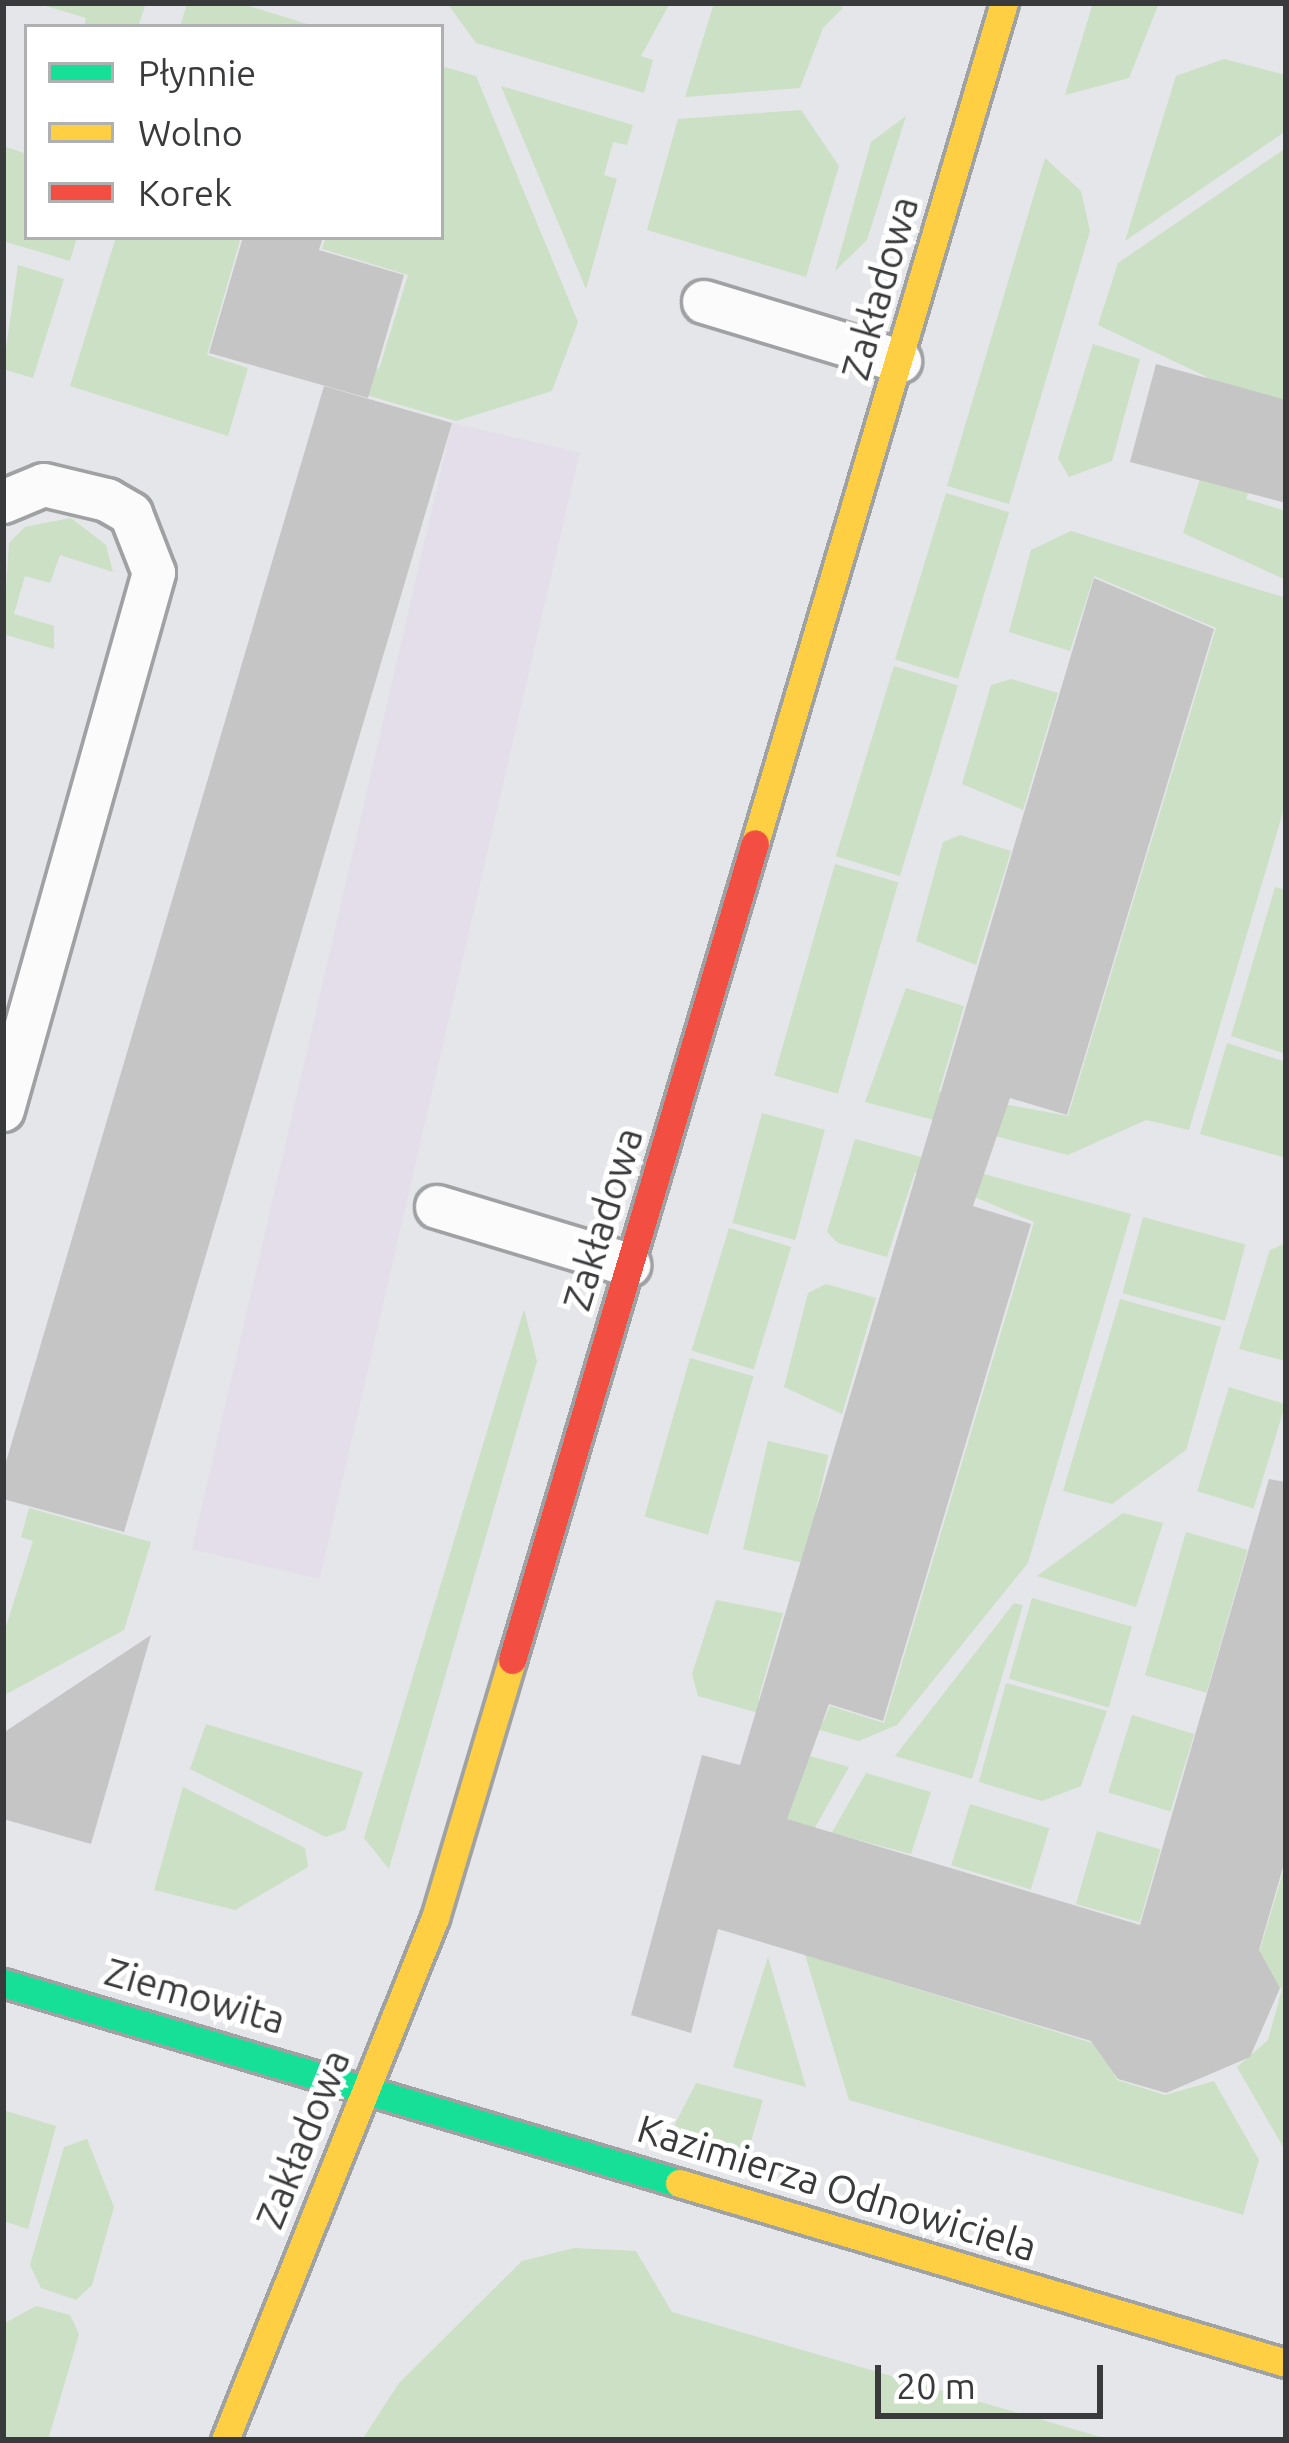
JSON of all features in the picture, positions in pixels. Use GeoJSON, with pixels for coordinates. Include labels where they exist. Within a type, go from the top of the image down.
{"type":"FeatureCollection","features":[{"type":"Feature","properties":{"kind":"street","name":"Zakładowa"},"geometry":{"type":"LineString","coordinates":[[226,2440],[435,1918],[1004,3]]}},
{"type":"Feature","properties":{"kind":"street","name":"Ziemowita"},"geometry":{"type":"LineString","coordinates":[[3,1983],[366,2086]]}},
{"type":"Feature","properties":{"kind":"street","name":"Kazimierza Odnowiciela"},"geometry":{"type":"LineString","coordinates":[[366,2086],[1286,2363]]}},
{"type":"Feature","properties":{"kind":"lane"},"geometry":{"type":"LineString","coordinates":[[704,302],[900,361]]}},
{"type":"Feature","properties":{"kind":"lane"},"geometry":{"type":"LineString","coordinates":[[3,502],[44,484],[107,500],[131,514],[154,573],[3,1110]]}},
{"type":"Feature","properties":{"kind":"lane"},"geometry":{"type":"LineString","coordinates":[[437,1207],[629,1265]]}},
{"type":"Feature","properties":{"kind":"shaded area"},"geometry":{"type":"Polygon","coordinates":[[[452,423],[580,452],[320,1579],[192,1549],[452,423]]]}},
{"type":"Feature","properties":{"kind":"green space"},"geometry":{"type":"Polygon","coordinates":[[[36,3],[146,3],[139,24],[85,24],[86,18],[36,3]]]}},
{"type":"Feature","properties":{"kind":"green space"},"geometry":{"type":"Polygon","coordinates":[[[187,3],[239,3],[307,24],[181,24],[187,3]]]}},
{"type":"Feature","properties":{"kind":"green space"},"geometry":{"type":"Polygon","coordinates":[[[447,3],[670,3],[641,56],[653,60],[644,93],[476,43],[447,3]]]}},
{"type":"Feature","properties":{"kind":"green space"},"geometry":{"type":"Polygon","coordinates":[[[714,3],[837,3],[843,8],[823,28],[800,88],[685,97],[714,3]]]}},
{"type":"Feature","properties":{"kind":"green space"},"geometry":{"type":"Polygon","coordinates":[[[1093,3],[1159,3],[1129,78],[1065,95],[1093,3]]]}},
{"type":"Feature","properties":{"kind":"green space"},"geometry":{"type":"Polygon","coordinates":[[[1224,59],[1286,75],[1286,131],[1125,241],[1176,76],[1224,59]]]}},
{"type":"Feature","properties":{"kind":"green space"},"geometry":{"type":"Polygon","coordinates":[[[444,67],[476,76],[578,322],[552,391],[456,421],[359,393],[367,366],[379,369],[408,275],[322,249],[325,240],[444,240],[444,67]]]}},
{"type":"Feature","properties":{"kind":"green space"},"geometry":{"type":"Polygon","coordinates":[[[501,86],[633,125],[627,145],[613,142],[604,175],[617,179],[586,289],[501,86]]]}},
{"type":"Feature","properties":{"kind":"green space"},"geometry":{"type":"Polygon","coordinates":[[[801,110],[839,166],[806,277],[647,230],[678,119],[801,110]]]}},
{"type":"Feature","properties":{"kind":"green space"},"geometry":{"type":"Polygon","coordinates":[[[906,116],[867,240],[835,271],[871,142],[906,116]]]}},
{"type":"Feature","properties":{"kind":"green space"},"geometry":{"type":"Polygon","coordinates":[[[3,146],[24,153],[24,240],[76,240],[70,261],[3,241],[3,146]]]}},
{"type":"Feature","properties":{"kind":"green space"},"geometry":{"type":"Polygon","coordinates":[[[1286,148],[1286,390],[1246,499],[1286,511],[1286,580],[1183,533],[1219,418],[1198,411],[1207,377],[1098,325],[1118,263],[1286,148]]]}},
{"type":"Feature","properties":{"kind":"green space"},"geometry":{"type":"Polygon","coordinates":[[[1045,158],[1081,191],[1090,231],[1009,504],[947,486],[1045,158]]]}},
{"type":"Feature","properties":{"kind":"green space"},"geometry":{"type":"Polygon","coordinates":[[[115,240],[240,240],[207,355],[248,368],[228,436],[70,386],[115,240]]]}},
{"type":"Feature","properties":{"kind":"green space"},"geometry":{"type":"Polygon","coordinates":[[[18,265],[64,279],[33,378],[3,369],[18,265]]]}},
{"type":"Feature","properties":{"kind":"green space"},"geometry":{"type":"Polygon","coordinates":[[[1093,344],[1140,359],[1112,461],[1069,477],[1058,458],[1093,344]]]}},
{"type":"Feature","properties":{"kind":"green space"},"geometry":{"type":"Polygon","coordinates":[[[946,493],[1009,512],[958,679],[895,659],[946,493]]]}},
{"type":"Feature","properties":{"kind":"green space"},"geometry":{"type":"Polygon","coordinates":[[[71,518],[106,545],[113,572],[60,555],[50,583],[25,576],[14,614],[54,626],[54,649],[3,634],[9,543],[25,527],[71,518]]]}},
{"type":"Feature","properties":{"kind":"green space"},"geometry":{"type":"Polygon","coordinates":[[[1071,531],[1286,598],[1286,802],[1189,1130],[1146,1120],[1068,1155],[865,1102],[906,988],[964,1006],[939,1092],[1068,1116],[1216,628],[1094,576],[1070,651],[1009,632],[1031,550],[1071,531]]]}},
{"type":"Feature","properties":{"kind":"green space"},"geometry":{"type":"Polygon","coordinates":[[[894,666],[958,686],[900,876],[836,856],[894,666]]]}},
{"type":"Feature","properties":{"kind":"green space"},"geometry":{"type":"Polygon","coordinates":[[[1011,679],[1058,693],[1023,810],[962,784],[991,685],[1011,679]]]}},
{"type":"Feature","properties":{"kind":"green space"},"geometry":{"type":"Polygon","coordinates":[[[960,835],[1011,851],[976,965],[916,941],[943,842],[960,835]]]}},
{"type":"Feature","properties":{"kind":"green space"},"geometry":{"type":"Polygon","coordinates":[[[835,864],[898,882],[838,1094],[774,1075],[835,864]]]}},
{"type":"Feature","properties":{"kind":"green space"},"geometry":{"type":"Polygon","coordinates":[[[1275,887],[1286,890],[1286,1054],[1231,1036],[1275,887]]]}},
{"type":"Feature","properties":{"kind":"green space"},"geometry":{"type":"Polygon","coordinates":[[[1227,1043],[1286,1062],[1286,1158],[1200,1134],[1227,1043]]]}},
{"type":"Feature","properties":{"kind":"green space"},"geometry":{"type":"Polygon","coordinates":[[[762,1113],[825,1130],[795,1240],[732,1223],[762,1113]]]}},
{"type":"Feature","properties":{"kind":"green space"},"geometry":{"type":"Polygon","coordinates":[[[855,1139],[1131,1214],[1028,1563],[897,1725],[859,1741],[698,1696],[692,1674],[716,1600],[783,1613],[758,1700],[824,1721],[830,1706],[884,1723],[1034,1222],[915,1172],[887,1257],[838,1243],[827,1232],[855,1139]]]}},
{"type":"Feature","properties":{"kind":"green space"},"geometry":{"type":"Polygon","coordinates":[[[1143,1217],[1245,1244],[1225,1321],[1123,1293],[1143,1217]]]}},
{"type":"Feature","properties":{"kind":"green space"},"geometry":{"type":"Polygon","coordinates":[[[729,1228],[791,1247],[754,1369],[692,1350],[729,1228]]]}},
{"type":"Feature","properties":{"kind":"green space"},"geometry":{"type":"Polygon","coordinates":[[[1286,1243],[1286,1361],[1239,1349],[1270,1250],[1286,1243]]]}},
{"type":"Feature","properties":{"kind":"green space"},"geometry":{"type":"Polygon","coordinates":[[[826,1284],[876,1298],[842,1414],[784,1387],[808,1293],[826,1284]]]}},
{"type":"Feature","properties":{"kind":"green space"},"geometry":{"type":"Polygon","coordinates":[[[1120,1299],[1221,1327],[1186,1450],[1112,1504],[1063,1491],[1120,1299]]]}},
{"type":"Feature","properties":{"kind":"green space"},"geometry":{"type":"Polygon","coordinates":[[[524,1309],[537,1361],[389,1869],[364,1838],[524,1309]]]}},
{"type":"Feature","properties":{"kind":"green space"},"geometry":{"type":"Polygon","coordinates":[[[690,1358],[753,1376],[708,1535],[645,1517],[690,1358]]]}},
{"type":"Feature","properties":{"kind":"green space"},"geometry":{"type":"Polygon","coordinates":[[[1229,1387],[1285,1404],[1254,1508],[1197,1491],[1229,1387]]]}},
{"type":"Feature","properties":{"kind":"green space"},"geometry":{"type":"Polygon","coordinates":[[[768,1441],[828,1455],[803,1563],[743,1549],[768,1441]]]}},
{"type":"Feature","properties":{"kind":"green space"},"geometry":{"type":"Polygon","coordinates":[[[29,1508],[151,1542],[124,1630],[3,1696],[3,1636],[33,1541],[21,1537],[29,1508]]]}},
{"type":"Feature","properties":{"kind":"green space"},"geometry":{"type":"Polygon","coordinates":[[[1123,1513],[1163,1523],[1136,1607],[1037,1576],[1123,1513]]]}},
{"type":"Feature","properties":{"kind":"green space"},"geometry":{"type":"Polygon","coordinates":[[[1186,1532],[1248,1550],[1206,1693],[1145,1675],[1186,1532]]]}},
{"type":"Feature","properties":{"kind":"green space"},"geometry":{"type":"Polygon","coordinates":[[[1032,1598],[1132,1627],[1109,1707],[1009,1679],[1032,1598]]]}},
{"type":"Feature","properties":{"kind":"green space"},"geometry":{"type":"Polygon","coordinates":[[[1014,1603],[1023,1605],[972,1779],[895,1756],[1014,1603]]]}},
{"type":"Feature","properties":{"kind":"green space"},"geometry":{"type":"Polygon","coordinates":[[[1006,1683],[1107,1711],[1081,1786],[1042,1801],[979,1782],[1006,1683]]]}},
{"type":"Feature","properties":{"kind":"green space"},"geometry":{"type":"Polygon","coordinates":[[[1132,1715],[1194,1734],[1170,1811],[1108,1792],[1132,1715]]]}},
{"type":"Feature","properties":{"kind":"green space"},"geometry":{"type":"Polygon","coordinates":[[[206,1724],[363,1772],[345,1830],[326,1837],[190,1769],[206,1724]]]}},
{"type":"Feature","properties":{"kind":"green space"},"geometry":{"type":"Polygon","coordinates":[[[803,1754],[849,1767],[784,1883],[775,1856],[803,1754]]]}},
{"type":"Feature","properties":{"kind":"green space"},"geometry":{"type":"Polygon","coordinates":[[[866,1773],[931,1792],[911,1854],[840,1835],[806,1955],[1102,2046],[1117,2080],[1165,2095],[1214,2081],[1259,2160],[1243,2215],[849,2100],[790,1905],[866,1773]]]}},
{"type":"Feature","properties":{"kind":"green space"},"geometry":{"type":"Polygon","coordinates":[[[183,1787],[305,1848],[308,1867],[235,1910],[154,1890],[183,1787]]]}},
{"type":"Feature","properties":{"kind":"green space"},"geometry":{"type":"Polygon","coordinates":[[[970,1804],[1049,1828],[1031,1889],[951,1865],[970,1804]]]}},
{"type":"Feature","properties":{"kind":"green space"},"geometry":{"type":"Polygon","coordinates":[[[1097,1831],[1160,1849],[1139,1922],[1076,1904],[1097,1831]]]}},
{"type":"Feature","properties":{"kind":"green space"},"geometry":{"type":"Polygon","coordinates":[[[1286,1862],[1286,2152],[1237,2067],[1268,2040],[1282,1989],[1256,1963],[1286,1862]]]}},
{"type":"Feature","properties":{"kind":"green space"},"geometry":{"type":"Polygon","coordinates":[[[768,1957],[806,2087],[733,2067],[768,1957]]]}},
{"type":"Feature","properties":{"kind":"green space"},"geometry":{"type":"Polygon","coordinates":[[[696,2083],[763,2100],[747,2155],[671,2132],[696,2083]]]}},
{"type":"Feature","properties":{"kind":"green space"},"geometry":{"type":"Polygon","coordinates":[[[3,2110],[56,2126],[28,2229],[3,2221],[3,2110]]]}},
{"type":"Feature","properties":{"kind":"green space"},"geometry":{"type":"Polygon","coordinates":[[[87,2139],[114,2207],[92,2285],[76,2300],[41,2288],[30,2265],[64,2147],[87,2139]]]}},
{"type":"Feature","properties":{"kind":"green space"},"geometry":{"type":"Polygon","coordinates":[[[574,2248],[636,2251],[672,2312],[1111,2440],[362,2440],[399,2383],[522,2261],[574,2248]]]}},
{"type":"Feature","properties":{"kind":"green space"},"geometry":{"type":"Polygon","coordinates":[[[36,2306],[70,2315],[79,2334],[48,2440],[3,2440],[3,2324],[36,2306]]]}},
{"type":"Feature","properties":{"kind":"building"},"geometry":{"type":"Polygon","coordinates":[[[242,240],[322,240],[319,250],[404,275],[368,398],[209,353],[242,240]]]}},
{"type":"Feature","properties":{"kind":"building"},"geometry":{"type":"Polygon","coordinates":[[[1156,364],[1286,400],[1286,503],[1130,462],[1156,364]]]}},
{"type":"Feature","properties":{"kind":"building"},"geometry":{"type":"Polygon","coordinates":[[[324,386],[452,423],[124,1532],[3,1499],[3,1472],[324,386]]]}},
{"type":"Feature","properties":{"kind":"building"},"geometry":{"type":"Polygon","coordinates":[[[1094,578],[1214,629],[1067,1115],[1010,1098],[973,1206],[1031,1224],[883,1721],[829,1704],[787,1819],[1140,1925],[1269,1479],[1286,1482],[1286,1857],[1259,1950],[1280,1988],[1250,2057],[1166,2093],[1118,2079],[1091,2041],[718,1929],[691,2033],[631,2015],[702,1755],[740,1765],[1094,578]]]}},
{"type":"Feature","properties":{"kind":"building"},"geometry":{"type":"Polygon","coordinates":[[[151,1635],[91,1844],[3,1819],[3,1733],[151,1635]]]}},
{"type":"Feature","properties":{"kind":"traffic: fast"},"geometry":{"type":"LineString","coordinates":[[3,1983],[679,2183]]}},
{"type":"Feature","properties":{"kind":"traffic: slow"},"geometry":{"type":"LineString","coordinates":[[755,843],[1004,3]]}},
{"type":"Feature","properties":{"kind":"traffic: slow"},"geometry":{"type":"LineString","coordinates":[[225,2440],[435,1918],[512,1660]]}},
{"type":"Feature","properties":{"kind":"traffic: slow"},"geometry":{"type":"LineString","coordinates":[[679,2183],[1286,2363]]}},
{"type":"Feature","properties":{"kind":"traffic: jam"},"geometry":{"type":"LineString","coordinates":[[512,1660],[755,843]]}}]}
